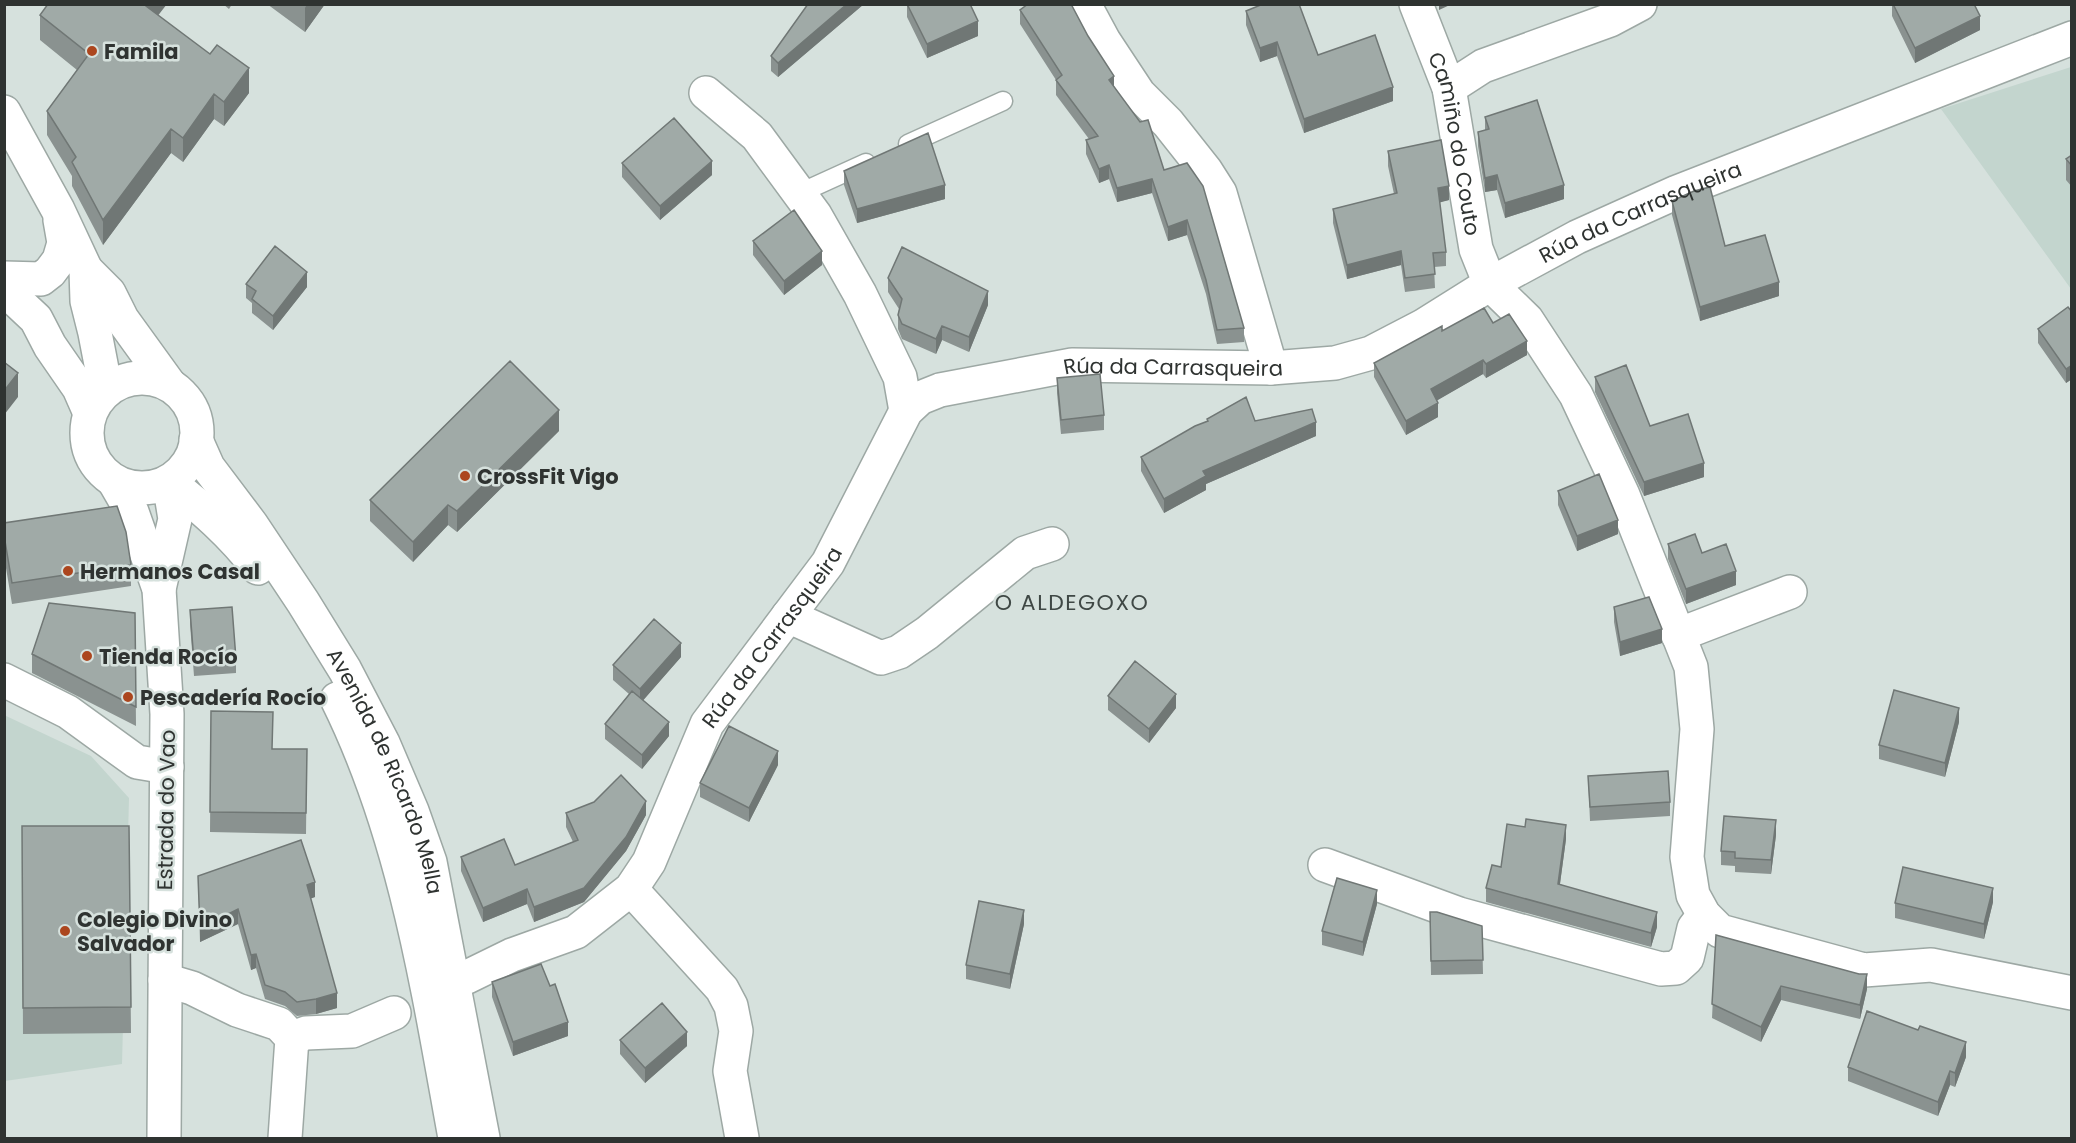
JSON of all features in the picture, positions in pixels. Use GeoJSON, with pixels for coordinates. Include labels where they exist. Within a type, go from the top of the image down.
{"type":"FeatureCollection","features":[{"type":"Feature","properties":{"kind":"street"},"geometry":{"type":"LineString","coordinates":[[1084,4],[1104,41],[1139,94],[1168,123],[1206,171],[1220,193],[1271,368]]}},
{"type":"Feature","properties":{"kind":"street","name":"Camiño do Couto"},"geometry":{"type":"LineString","coordinates":[[1416,4],[1449,88],[1476,249],[1490,284]]}},
{"type":"Feature","properties":{"kind":"street"},"geometry":{"type":"LineString","coordinates":[[1449,88],[1483,66],[1610,20],[1640,4]]}},
{"type":"Feature","properties":{"kind":"street","name":"Rúa da Carrasqueira"},"geometry":{"type":"LineString","coordinates":[[448,972],[512,955],[576,932],[631,889],[649,862],[707,724],[828,563],[906,411],[920,398],[940,390],[1072,365],[1271,368],[1335,363],[1371,353],[1423,326],[1490,284],[1577,237],[1677,192],[2072,38]]}},
{"type":"Feature","properties":{"kind":"street"},"geometry":{"type":"LineString","coordinates":[[706,93],[757,136],[815,215],[860,294],[900,377],[906,411]]}},
{"type":"Feature","properties":{"kind":"street"},"geometry":{"type":"LineString","coordinates":[[4,112],[58,210],[86,270],[109,293],[159,381]]}},
{"type":"Feature","properties":{"kind":"street"},"geometry":{"type":"LineString","coordinates":[[4,278],[41,279],[50,272],[59,260],[64,243],[58,210]]}},
{"type":"Feature","properties":{"kind":"street"},"geometry":{"type":"LineString","coordinates":[[36,319],[68,329],[99,354],[159,381],[185,397],[194,414],[197,434],[194,453],[183,470],[169,482],[152,487],[132,488],[114,481],[100,469],[89,452],[86,432],[98,402],[99,354],[87,301],[86,270]]}},
{"type":"Feature","properties":{"kind":"street"},"geometry":{"type":"LineString","coordinates":[[1490,284],[1527,320],[1576,395],[1623,495],[1690,667],[1697,729],[1686,857],[1693,895],[1704,915],[1720,931],[1864,970],[1930,965],[2072,993]]}},
{"type":"Feature","properties":{"kind":"street"},"geometry":{"type":"LineString","coordinates":[[4,289],[36,319],[50,346],[79,388],[98,402]]}},
{"type":"Feature","properties":{"kind":"street"},"geometry":{"type":"LineString","coordinates":[[98,402],[119,382],[134,377],[159,381]]}},
{"type":"Feature","properties":{"kind":"street","name":"Avenida de Ricardo Mella"},"geometry":{"type":"LineString","coordinates":[[196,440],[208,466],[251,524],[345,670],[382,743],[412,811],[430,862],[448,972],[483,1138]]}},
{"type":"Feature","properties":{"kind":"street","name":"Estrada do Vao"},"geometry":{"type":"LineString","coordinates":[[114,481],[132,512],[159,589],[167,703],[164,1138]]}},
{"type":"Feature","properties":{"kind":"street","name":"Avenida de Ricardo Mella"},"geometry":{"type":"LineString","coordinates":[[169,482],[206,510],[219,523],[239,544],[276,591],[319,661],[342,709],[369,774],[392,841],[407,896],[435,1027],[455,1138]]}},
{"type":"Feature","properties":{"kind":"street","name":"Estrada do Vao"},"geometry":{"type":"LineString","coordinates":[[159,589],[175,519],[169,482]]}},
{"type":"Feature","properties":{"kind":"street"},"geometry":{"type":"LineString","coordinates":[[168,550],[194,527],[219,523]]}},
{"type":"Feature","properties":{"kind":"street"},"geometry":{"type":"LineString","coordinates":[[788,616],[881,658],[899,652],[927,633],[1025,553],[1052,544]]}},
{"type":"Feature","properties":{"kind":"street"},"geometry":{"type":"LineString","coordinates":[[1678,635],[1790,592]]}},
{"type":"Feature","properties":{"kind":"street"},"geometry":{"type":"LineString","coordinates":[[4,680],[69,712],[137,762],[167,767]]}},
{"type":"Feature","properties":{"kind":"street"},"geometry":{"type":"LineString","coordinates":[[369,774],[405,839],[448,972],[460,1101],[460,1138]]}},
{"type":"Feature","properties":{"kind":"street"},"geometry":{"type":"LineString","coordinates":[[1325,865],[1459,915],[1661,969],[1676,968],[1687,958],[1694,928],[1704,915]]}},
{"type":"Feature","properties":{"kind":"street"},"geometry":{"type":"LineString","coordinates":[[631,889],[722,990],[731,1006],[736,1031],[730,1071],[742,1138]]}},
{"type":"Feature","properties":{"kind":"street"},"geometry":{"type":"LineString","coordinates":[[165,980],[192,988],[237,1010],[279,1024],[292,1038],[285,1138]]}},
{"type":"Feature","properties":{"kind":"street"},"geometry":{"type":"LineString","coordinates":[[292,1038],[306,1033],[352,1031],[394,1013]]}},
{"type":"Feature","properties":{"kind":"lane"},"geometry":{"type":"LineString","coordinates":[[800,193],[1003,101]]}},
{"type":"Feature","properties":{"kind":"shaded area"},"geometry":{"type":"Polygon","coordinates":[[[2071,67],[2071,289],[1941,109],[2071,67]]]}},
{"type":"Feature","properties":{"kind":"shaded area","name":"Colegio Divino Salvador"},"geometry":{"type":"Polygon","coordinates":[[[4,715],[91,756],[129,798],[122,1064],[5,1081],[4,715]]]}},
{"type":"Feature","properties":{"kind":"building"},"geometry":{"type":"Polygon","coordinates":[[[48,4],[147,4],[146,6],[210,54],[217,45],[249,68],[224,102],[214,94],[183,138],[171,129],[103,220],[72,162],[76,157],[47,111],[89,54],[40,15],[48,4]]]}},
{"type":"Feature","properties":{"kind":"building"},"geometry":{"type":"Polygon","coordinates":[[[808,4],[847,4],[778,63],[771,56],[808,4]]]}},
{"type":"Feature","properties":{"kind":"building"},"geometry":{"type":"Polygon","coordinates":[[[907,4],[970,4],[978,21],[927,44],[907,4]]]}},
{"type":"Feature","properties":{"kind":"building"},"geometry":{"type":"Polygon","coordinates":[[[1028,4],[1071,4],[1088,36],[1114,76],[1109,80],[1140,122],[1148,120],[1164,170],[1187,163],[1203,186],[1244,328],[1217,330],[1206,280],[1187,220],[1168,227],[1152,179],[1117,188],[1109,165],[1099,169],[1086,140],[1098,136],[1056,80],[1062,75],[1020,10],[1028,4]]]}},
{"type":"Feature","properties":{"kind":"building"},"geometry":{"type":"Polygon","coordinates":[[[1263,4],[1299,4],[1318,55],[1375,35],[1393,87],[1304,119],[1277,42],[1260,48],[1246,11],[1263,4]]]}},
{"type":"Feature","properties":{"kind":"building"},"geometry":{"type":"Polygon","coordinates":[[[1893,4],[1974,4],[1980,16],[1915,48],[1893,4]]]}},
{"type":"Feature","properties":{"kind":"building"},"geometry":{"type":"Polygon","coordinates":[[[1537,100],[1564,185],[1505,203],[1497,175],[1485,178],[1478,132],[1489,129],[1485,117],[1537,100]]]}},
{"type":"Feature","properties":{"kind":"building"},"geometry":{"type":"Polygon","coordinates":[[[674,118],[712,161],[660,206],[622,163],[674,118]]]}},
{"type":"Feature","properties":{"kind":"building"},"geometry":{"type":"Polygon","coordinates":[[[928,133],[945,185],[857,209],[844,171],[928,133]]]}},
{"type":"Feature","properties":{"kind":"building"},"geometry":{"type":"Polygon","coordinates":[[[1441,140],[1449,186],[1438,188],[1446,252],[1433,253],[1435,274],[1405,278],[1401,251],[1347,265],[1333,209],[1397,193],[1388,151],[1441,140]]]}},
{"type":"Feature","properties":{"kind":"building"},"geometry":{"type":"Polygon","coordinates":[[[2072,155],[2072,166],[2066,159],[2072,155]]]}},
{"type":"Feature","properties":{"kind":"building"},"geometry":{"type":"Polygon","coordinates":[[[1710,187],[1725,246],[1765,235],[1779,282],[1700,307],[1672,201],[1710,187]]]}},
{"type":"Feature","properties":{"kind":"building"},"geometry":{"type":"Polygon","coordinates":[[[794,210],[822,251],[784,281],[753,241],[794,210]]]}},
{"type":"Feature","properties":{"kind":"building"},"geometry":{"type":"Polygon","coordinates":[[[275,246],[307,272],[273,316],[252,299],[256,291],[246,284],[275,246]]]}},
{"type":"Feature","properties":{"kind":"building"},"geometry":{"type":"Polygon","coordinates":[[[902,247],[988,291],[969,337],[942,326],[936,339],[902,324],[898,315],[902,299],[888,278],[902,247]]]}},
{"type":"Feature","properties":{"kind":"building"},"geometry":{"type":"Polygon","coordinates":[[[2068,307],[2072,312],[2072,365],[2066,369],[2038,329],[2068,307]]]}},
{"type":"Feature","properties":{"kind":"building"},"geometry":{"type":"Polygon","coordinates":[[[1484,308],[1493,323],[1509,314],[1527,341],[1486,364],[1483,360],[1431,389],[1438,403],[1406,421],[1374,363],[1442,326],[1442,331],[1484,308]]]}},
{"type":"Feature","properties":{"kind":"building","name":"CrossFit Vigo"},"geometry":{"type":"Polygon","coordinates":[[[510,361],[559,410],[457,511],[448,505],[413,542],[370,500],[510,361]]]}},
{"type":"Feature","properties":{"kind":"building"},"geometry":{"type":"Polygon","coordinates":[[[4,362],[18,373],[4,391],[4,362]]]}},
{"type":"Feature","properties":{"kind":"building"},"geometry":{"type":"Polygon","coordinates":[[[1626,365],[1650,426],[1688,414],[1704,463],[1644,482],[1595,377],[1626,365]]]}},
{"type":"Feature","properties":{"kind":"building"},"geometry":{"type":"Polygon","coordinates":[[[1100,374],[1104,415],[1061,420],[1057,378],[1100,374]]]}},
{"type":"Feature","properties":{"kind":"building"},"geometry":{"type":"Polygon","coordinates":[[[1246,397],[1255,421],[1312,409],[1316,422],[1203,471],[1206,476],[1164,499],[1141,457],[1208,421],[1207,419],[1246,397]]]}},
{"type":"Feature","properties":{"kind":"building"},"geometry":{"type":"Polygon","coordinates":[[[1599,474],[1618,520],[1577,536],[1558,491],[1599,474]]]}},
{"type":"Feature","properties":{"kind":"building","name":"Hermanos Casal"},"geometry":{"type":"Polygon","coordinates":[[[117,506],[126,532],[131,565],[12,583],[4,523],[117,506]]]}},
{"type":"Feature","properties":{"kind":"building"},"geometry":{"type":"Polygon","coordinates":[[[1695,534],[1702,553],[1726,544],[1736,571],[1686,589],[1668,544],[1695,534]]]}},
{"type":"Feature","properties":{"kind":"building"},"geometry":{"type":"Polygon","coordinates":[[[1649,597],[1662,629],[1620,642],[1614,607],[1649,597]]]}},
{"type":"Feature","properties":{"kind":"building","name":"Tienda Rocío"},"geometry":{"type":"Polygon","coordinates":[[[49,603],[135,613],[136,707],[32,654],[49,603]]]}},
{"type":"Feature","properties":{"kind":"building"},"geometry":{"type":"Polygon","coordinates":[[[232,607],[236,659],[194,662],[190,610],[232,607]]]}},
{"type":"Feature","properties":{"kind":"building"},"geometry":{"type":"Polygon","coordinates":[[[654,619],[681,643],[640,689],[613,665],[654,619]]]}},
{"type":"Feature","properties":{"kind":"building"},"geometry":{"type":"Polygon","coordinates":[[[1135,661],[1176,694],[1149,729],[1108,696],[1135,661]]]}},
{"type":"Feature","properties":{"kind":"building"},"geometry":{"type":"Polygon","coordinates":[[[1894,690],[1959,708],[1945,763],[1879,745],[1894,690]]]}},
{"type":"Feature","properties":{"kind":"building"},"geometry":{"type":"Polygon","coordinates":[[[632,691],[669,722],[642,755],[605,724],[632,691]]]}},
{"type":"Feature","properties":{"kind":"building"},"geometry":{"type":"Polygon","coordinates":[[[211,711],[273,712],[272,749],[307,749],[306,813],[210,812],[211,711]]]}},
{"type":"Feature","properties":{"kind":"building"},"geometry":{"type":"Polygon","coordinates":[[[729,726],[778,751],[749,808],[700,783],[729,726]]]}},
{"type":"Feature","properties":{"kind":"building"},"geometry":{"type":"Polygon","coordinates":[[[1668,771],[1670,802],[1590,807],[1588,776],[1668,771]]]}},
{"type":"Feature","properties":{"kind":"building"},"geometry":{"type":"Polygon","coordinates":[[[621,775],[646,801],[626,837],[584,888],[534,907],[527,889],[483,908],[461,857],[504,839],[515,865],[578,840],[566,813],[594,802],[621,775]]]}},
{"type":"Feature","properties":{"kind":"building"},"geometry":{"type":"Polygon","coordinates":[[[1724,816],[1776,820],[1771,860],[1735,858],[1735,852],[1721,851],[1724,816]]]}},
{"type":"Feature","properties":{"kind":"building"},"geometry":{"type":"Polygon","coordinates":[[[1526,819],[1566,825],[1558,884],[1657,912],[1651,933],[1486,888],[1492,865],[1501,867],[1507,824],[1525,827],[1526,819]]]}},
{"type":"Feature","properties":{"kind":"building"},"geometry":{"type":"Polygon","coordinates":[[[22,826],[129,826],[131,1007],[23,1008],[22,826]]]}},
{"type":"Feature","properties":{"kind":"building"},"geometry":{"type":"Polygon","coordinates":[[[301,840],[315,882],[307,885],[337,993],[297,1002],[285,992],[265,985],[256,954],[251,955],[238,909],[200,928],[198,876],[301,840]]]}},
{"type":"Feature","properties":{"kind":"building"},"geometry":{"type":"Polygon","coordinates":[[[1903,867],[1993,888],[1984,924],[1895,903],[1903,867]]]}},
{"type":"Feature","properties":{"kind":"building"},"geometry":{"type":"Polygon","coordinates":[[[1337,878],[1377,890],[1363,942],[1322,931],[1337,878]]]}},
{"type":"Feature","properties":{"kind":"building"},"geometry":{"type":"Polygon","coordinates":[[[979,901],[1024,910],[1010,974],[966,965],[979,901]]]}},
{"type":"Feature","properties":{"kind":"building"},"geometry":{"type":"Polygon","coordinates":[[[1430,912],[1437,912],[1482,926],[1483,960],[1431,961],[1430,912]]]}},
{"type":"Feature","properties":{"kind":"building"},"geometry":{"type":"Polygon","coordinates":[[[1716,935],[1859,974],[1867,974],[1860,1005],[1781,986],[1761,1027],[1712,1004],[1716,935]]]}},
{"type":"Feature","properties":{"kind":"building"},"geometry":{"type":"Polygon","coordinates":[[[541,964],[550,986],[555,984],[568,1022],[513,1042],[492,982],[541,964]]]}},
{"type":"Feature","properties":{"kind":"building"},"geometry":{"type":"Polygon","coordinates":[[[662,1003],[687,1032],[645,1068],[620,1040],[662,1003]]]}},
{"type":"Feature","properties":{"kind":"building"},"geometry":{"type":"Polygon","coordinates":[[[1867,1011],[1918,1030],[1920,1026],[1966,1042],[1955,1073],[1950,1071],[1938,1102],[1848,1067],[1867,1011]]]}},
{"type":"Feature","properties":{"kind":"place","name":"Famila"},"geometry":{"type":"Point","coordinates":[92,51]}},
{"type":"Feature","properties":{"kind":"place","name":"CrossFit Vigo"},"geometry":{"type":"Point","coordinates":[465,476]}},
{"type":"Feature","properties":{"kind":"place","name":"Hermanos Casal"},"geometry":{"type":"Point","coordinates":[68,571]}},
{"type":"Feature","properties":{"kind":"place","name":"Tienda Rocío"},"geometry":{"type":"Point","coordinates":[87,656]}},
{"type":"Feature","properties":{"kind":"place","name":"Pescadería Rocío"},"geometry":{"type":"Point","coordinates":[128,697]}},
{"type":"Feature","properties":{"kind":"place","name":"Colegio Divino Salvador"},"geometry":{"type":"Point","coordinates":[65,931]}},
{"type":"Feature","properties":{"kind":"district","name":"O ALDEGOXO"},"geometry":{"type":"Point","coordinates":[1072,602]}}]}
